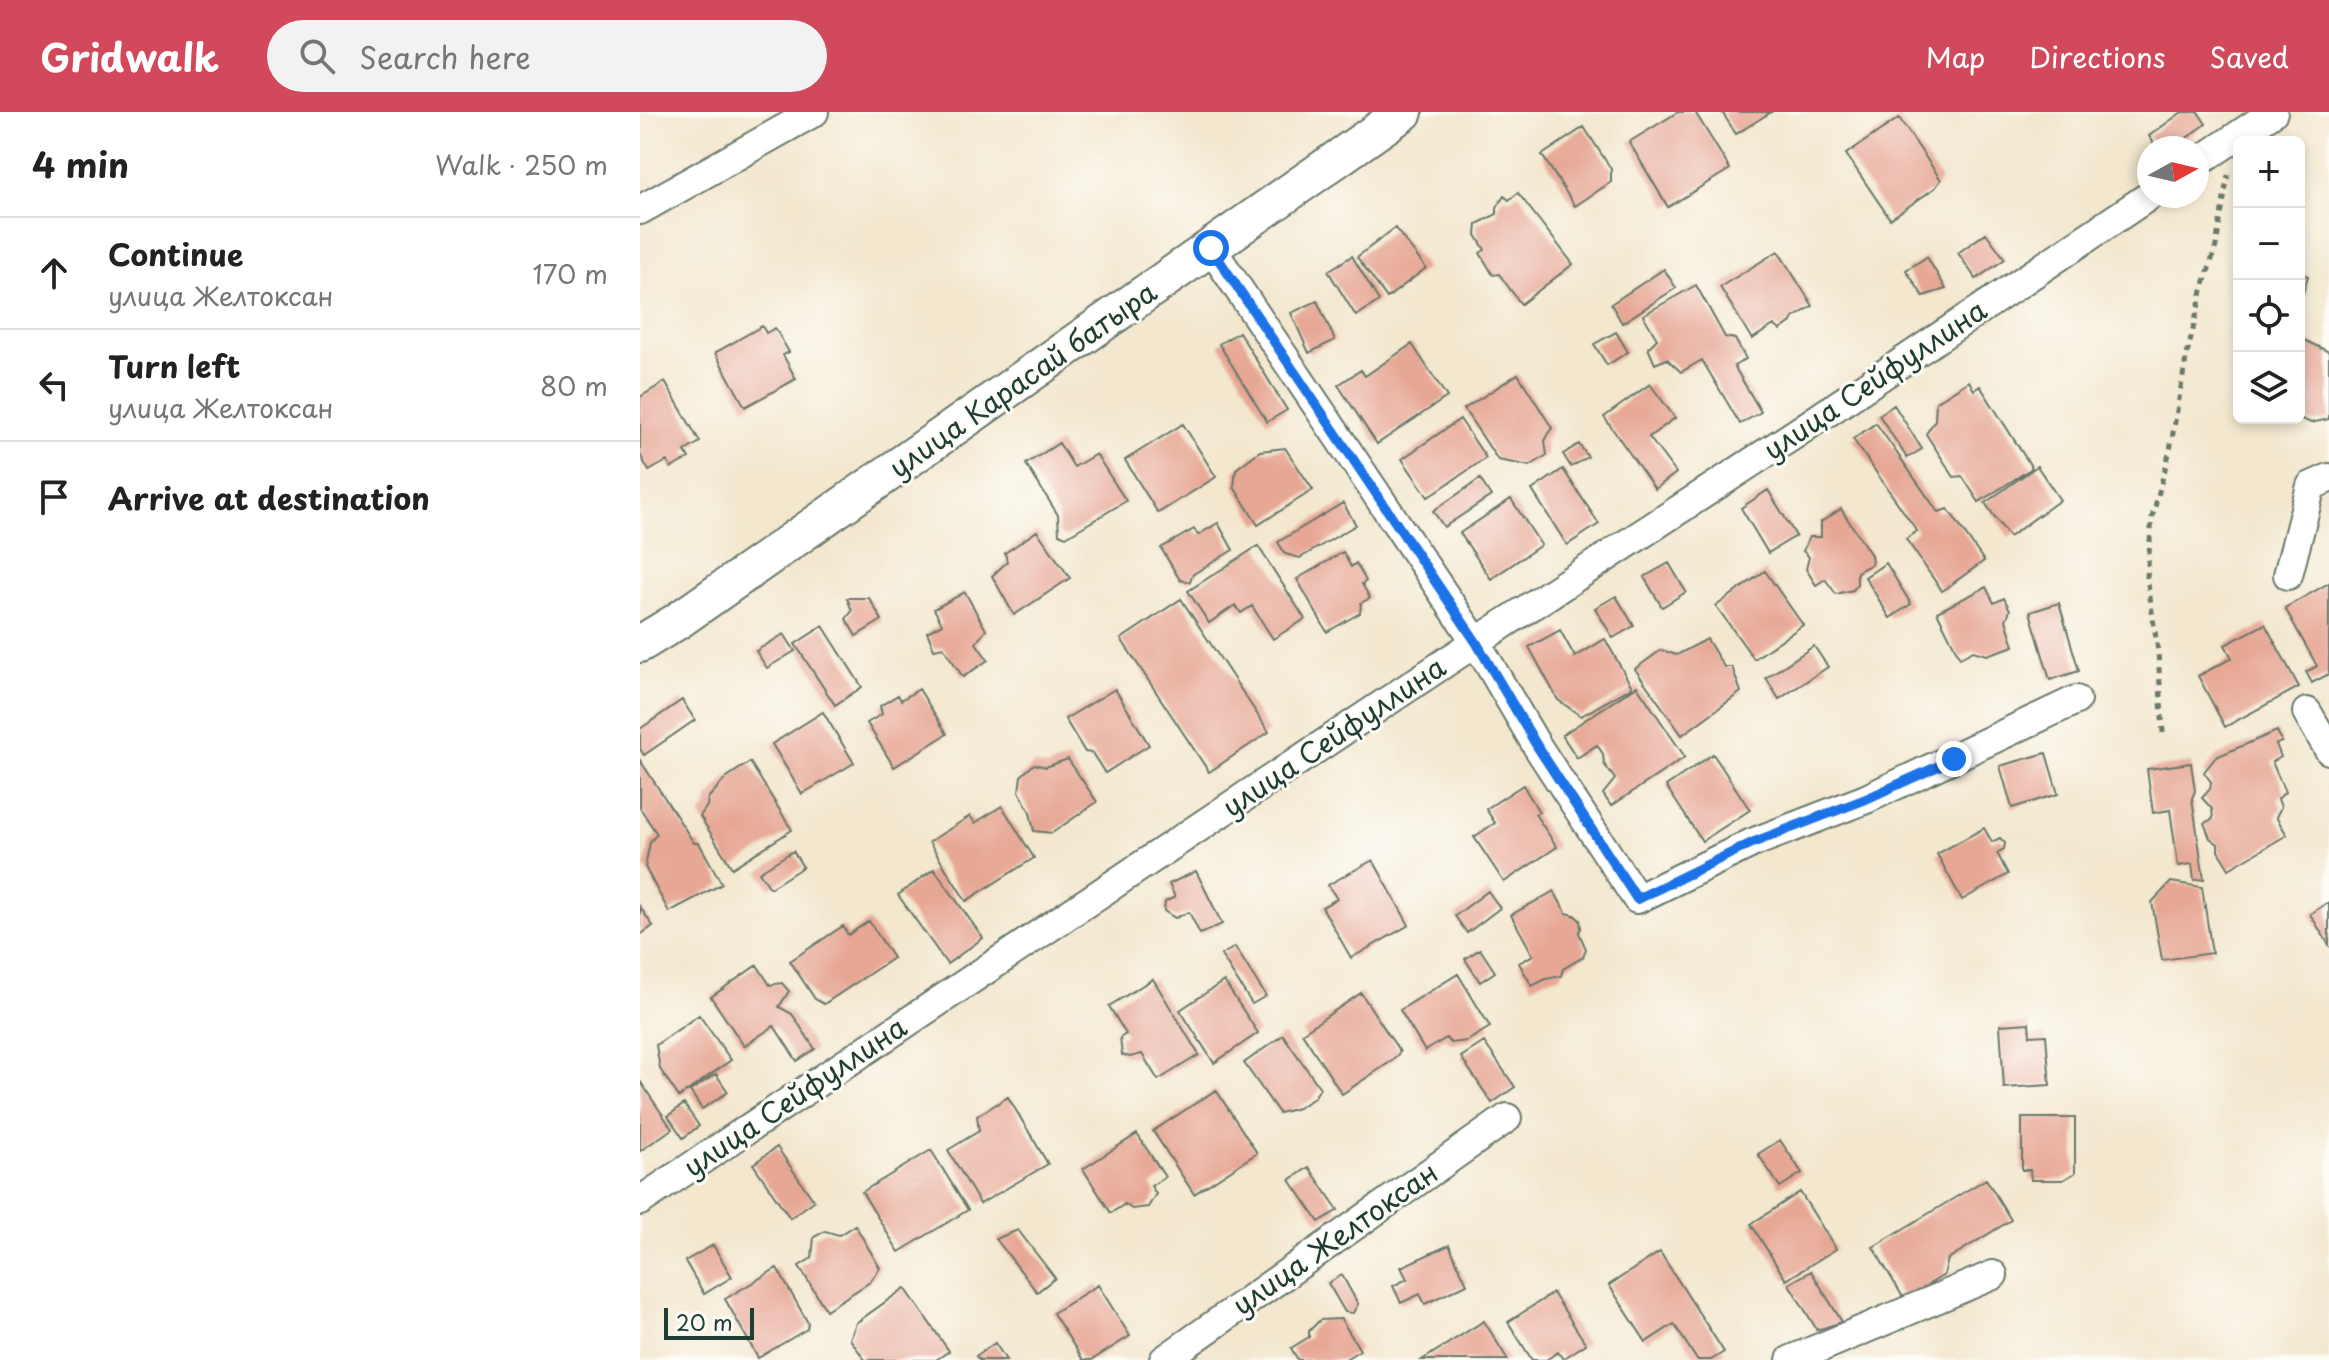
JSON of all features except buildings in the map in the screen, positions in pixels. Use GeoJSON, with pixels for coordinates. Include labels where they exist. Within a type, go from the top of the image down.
{"type":"FeatureCollection","features":[{"type":"Feature","properties":{"kind":"street"},"geometry":{"type":"LineString","coordinates":[[640,210],[814,112]]}},
{"type":"Feature","properties":{"kind":"street","name":"улица Карасай батыра"},"geometry":{"type":"LineString","coordinates":[[640,644],[676,622],[1404,112]]}},
{"type":"Feature","properties":{"kind":"street"},"geometry":{"type":"LineString","coordinates":[[2209,155],[2273,112]]}},
{"type":"Feature","properties":{"kind":"street","name":"улица Сейфуллина"},"geometry":{"type":"LineString","coordinates":[[640,1201],[2137,204]]}},
{"type":"Feature","properties":{"kind":"street"},"geometry":{"type":"LineString","coordinates":[[1211,248],[1476,642],[1537,746],[1637,899],[1752,843],[1866,799],[2076,700]]}},
{"type":"Feature","properties":{"kind":"street"},"geometry":{"type":"LineString","coordinates":[[2288,575],[2311,486],[2329,478]]}},
{"type":"Feature","properties":{"kind":"street"},"geometry":{"type":"LineString","coordinates":[[2307,712],[2329,750]]}},
{"type":"Feature","properties":{"kind":"street","name":"улица Желтоксан"},"geometry":{"type":"LineString","coordinates":[[1164,1360],[1507,1118]]}},
{"type":"Feature","properties":{"kind":"street"},"geometry":{"type":"LineString","coordinates":[[1791,1360],[1993,1275]]}},
{"type":"Feature","properties":{"kind":"path"},"geometry":{"type":"LineString","coordinates":[[2163,733],[2158,652],[2147,577],[2152,518],[2170,450],[2189,345],[2216,246],[2228,179],[2229,142]]}},
{"type":"Feature","properties":{"kind":"route"},"geometry":{"type":"LineString","coordinates":[[1211,248],[1476,642],[1537,746],[1637,899],[1752,843],[1866,799],[1954,759]]}}]}
